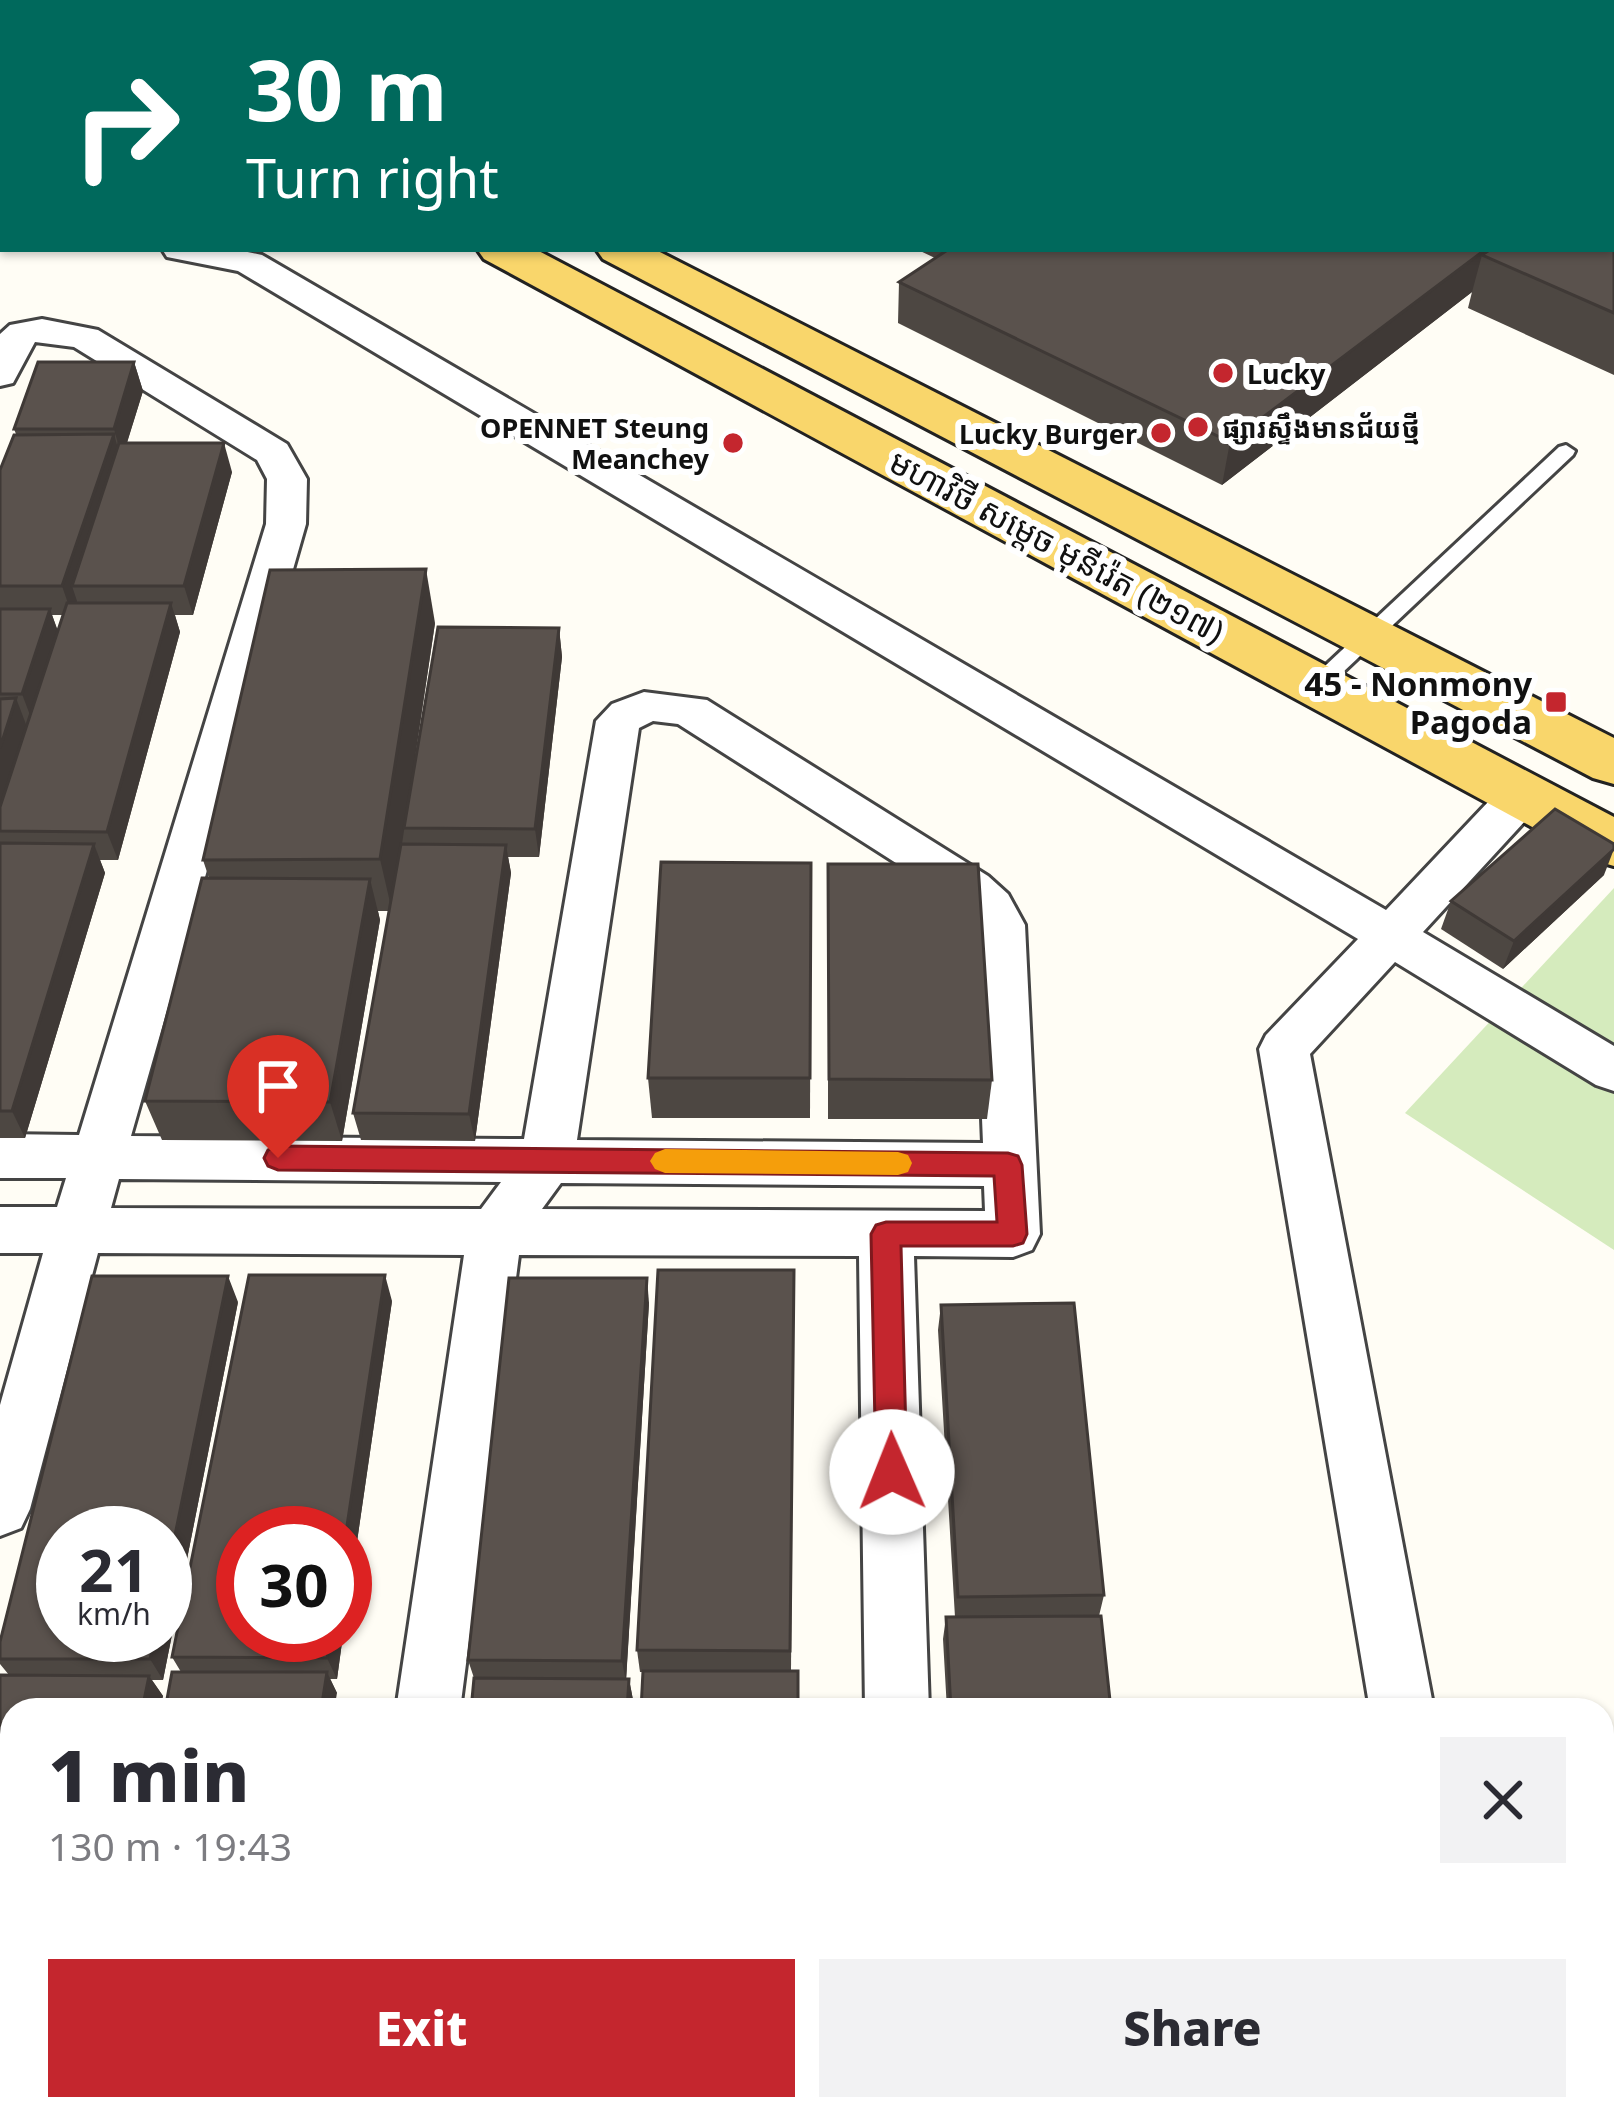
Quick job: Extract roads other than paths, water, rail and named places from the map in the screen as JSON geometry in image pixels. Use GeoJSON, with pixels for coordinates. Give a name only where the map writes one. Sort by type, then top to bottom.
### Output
{"type":"FeatureCollection","features":[{"type":"Feature","properties":{"kind":"main road","name":"មហាវិថី សម្តេច មុនីរ៉េត (២១៧)"},"geometry":{"type":"LineString","coordinates":[[506,252],[1614,844]]}},
{"type":"Feature","properties":{"kind":"main road","name":"មហាវិថី សម្តេច មុនីរ៉េត (២១៧)"},"geometry":{"type":"LineString","coordinates":[[625,252],[1614,764]]}},
{"type":"Feature","properties":{"kind":"street"},"geometry":{"type":"LineString","coordinates":[[213,252],[258,256],[1614,1072]]}},
{"type":"Feature","properties":{"kind":"street"},"geometry":{"type":"LineString","coordinates":[[0,376],[14,341],[23,333],[42,330],[85,338],[273,453],[287,479],[286,524],[98,1156],[0,1509]]}},
{"type":"Feature","properties":{"kind":"street"},"geometry":{"type":"LineString","coordinates":[[0,1230],[77,1230],[495,1232],[886,1234],[1013,1234],[1001,925],[991,907],[971,888],[691,712],[653,703],[635,707],[619,722],[547,1160],[495,1232],[430,1698]]}},
{"type":"Feature","properties":{"kind":"street"},"geometry":{"type":"LineString","coordinates":[[1400,1698],[1285,1049],[1522,795]]}},
{"type":"Feature","properties":{"kind":"street"},"geometry":{"type":"LineString","coordinates":[[0,1156],[1008,1165]]}},
{"type":"Feature","properties":{"kind":"street"},"geometry":{"type":"LineString","coordinates":[[886,1234],[898,1698]]}},
{"type":"Feature","properties":{"kind":"lane"},"geometry":{"type":"LineString","coordinates":[[1318,685],[1566,451]]}},
{"type":"Feature","properties":{"kind":"place","name":"Lucky"},"geometry":{"type":"Point","coordinates":[1223,373]}},
{"type":"Feature","properties":{"kind":"place","name":"ផ្សារស្ទឹងមានជ័យថ្មី"},"geometry":{"type":"Point","coordinates":[1198,427]}},
{"type":"Feature","properties":{"kind":"place","name":"Lucky Burger"},"geometry":{"type":"Point","coordinates":[1161,433]}},
{"type":"Feature","properties":{"kind":"place","name":"OPENNET Steung Meanchey"},"geometry":{"type":"Point","coordinates":[733,443]}},
{"type":"Feature","properties":{"kind":"place","name":"45 - Nonmony Pagoda"},"geometry":{"type":"Point","coordinates":[1556,702]}}]}
